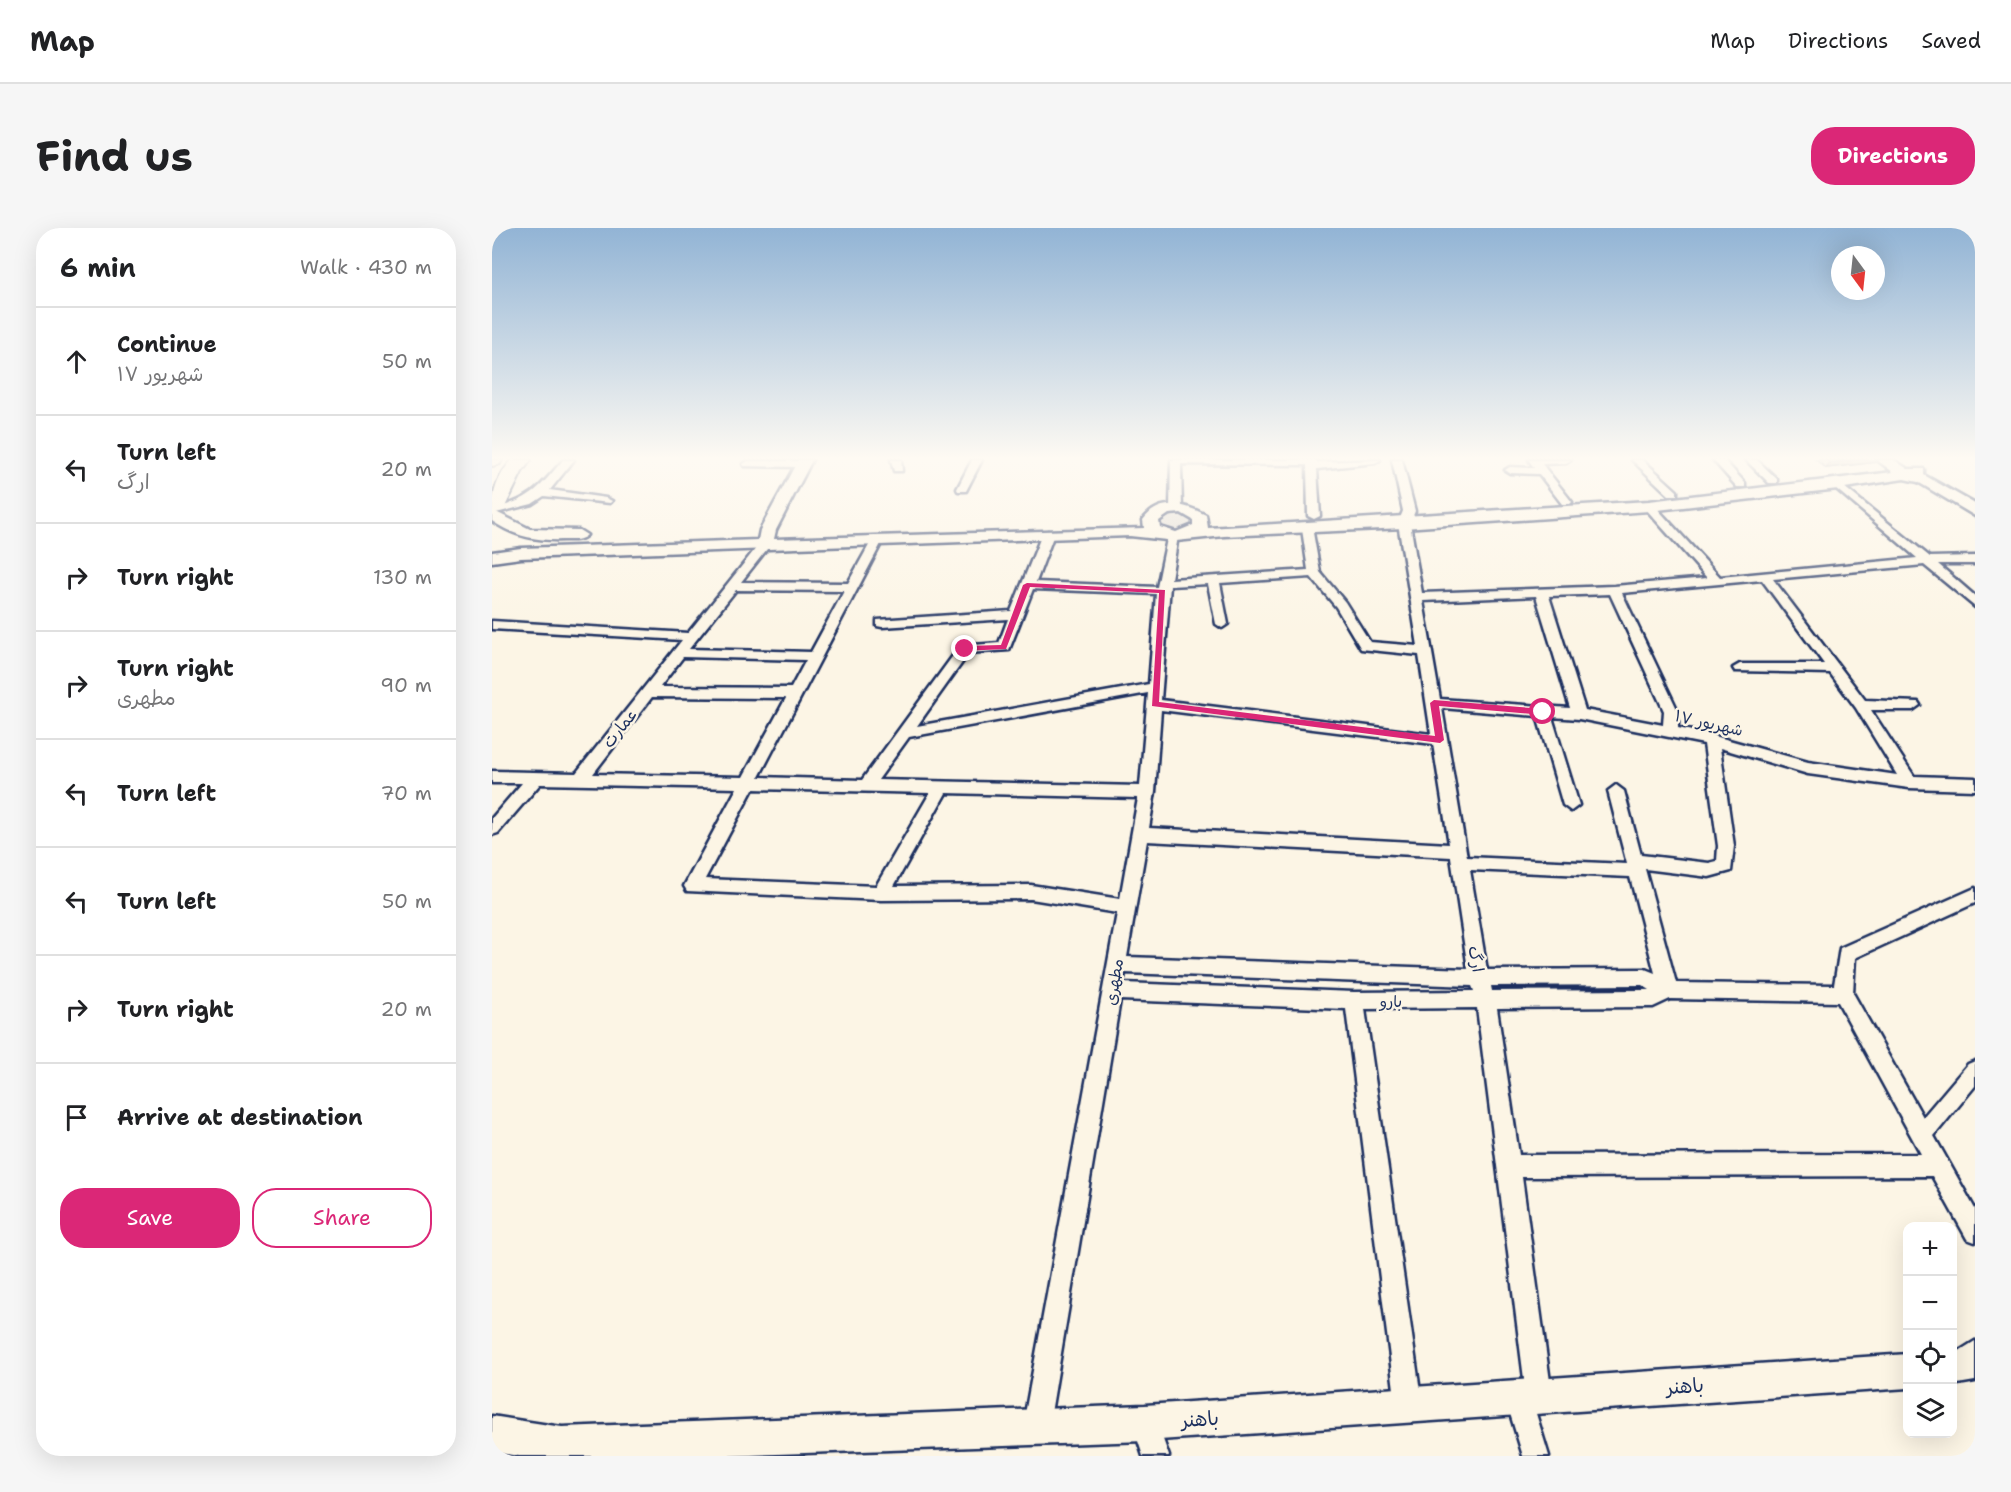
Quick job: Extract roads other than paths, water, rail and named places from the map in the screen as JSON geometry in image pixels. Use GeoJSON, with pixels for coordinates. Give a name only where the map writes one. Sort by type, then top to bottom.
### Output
{"type":"FeatureCollection","features":[{"type":"Feature","properties":{"kind":"street"},"geometry":{"type":"LineString","coordinates":[[499,517],[516,531],[539,537],[766,537],[877,540],[1130,531],[1173,536],[1311,522],[1401,517]]}},
{"type":"Feature","properties":{"kind":"street"},"geometry":{"type":"LineString","coordinates":[[766,537],[776,517]]}},
{"type":"Feature","properties":{"kind":"street"},"geometry":{"type":"LineString","coordinates":[[492,557],[521,553],[766,537],[1151,520],[1154,517]]}},
{"type":"Feature","properties":{"kind":"street"},"geometry":{"type":"LineString","coordinates":[[1311,517],[1314,573],[1341,605],[1366,646],[1425,651]]}},
{"type":"Feature","properties":{"kind":"street","name":"ارگ"},"geometry":{"type":"LineString","coordinates":[[1407,517],[1416,597],[1479,978],[1486,1001],[1510,1166],[1536,1456]]}},
{"type":"Feature","properties":{"kind":"street"},"geometry":{"type":"LineString","coordinates":[[1659,517],[1717,580]]}},
{"type":"Feature","properties":{"kind":"street"},"geometry":{"type":"LineString","coordinates":[[1876,517],[1975,603]]}},
{"type":"Feature","properties":{"kind":"street"},"geometry":{"type":"LineString","coordinates":[[1151,520],[1152,529],[1173,536],[1201,527],[1201,518],[1311,522]]}},
{"type":"Feature","properties":{"kind":"street"},"geometry":{"type":"LineString","coordinates":[[867,783],[965,649],[1004,647],[1048,534]]}},
{"type":"Feature","properties":{"kind":"street","name":"مطهری"},"geometry":{"type":"LineString","coordinates":[[1036,1425],[1147,792],[1163,587],[1173,536]]}},
{"type":"Feature","properties":{"kind":"street","name":"عمارت"},"geometry":{"type":"LineString","coordinates":[[579,780],[732,586],[766,537]]}},
{"type":"Feature","properties":{"kind":"street"},"geometry":{"type":"LineString","coordinates":[[877,540],[693,886],[881,893],[1031,892],[1127,907]]}},
{"type":"Feature","properties":{"kind":"street"},"geometry":{"type":"LineString","coordinates":[[1416,597],[1614,590],[1927,561],[1975,560]]}},
{"type":"Feature","properties":{"kind":"street"},"geometry":{"type":"LineString","coordinates":[[1027,585],[1163,587],[1213,578],[1314,573]]}},
{"type":"Feature","properties":{"kind":"street"},"geometry":{"type":"LineString","coordinates":[[1765,576],[1861,705],[1910,782]]}},
{"type":"Feature","properties":{"kind":"street"},"geometry":{"type":"LineString","coordinates":[[1213,578],[1222,624]]}},
{"type":"Feature","properties":{"kind":"street"},"geometry":{"type":"LineString","coordinates":[[732,586],[852,587]]}},
{"type":"Feature","properties":{"kind":"street"},"geometry":{"type":"LineString","coordinates":[[1614,590],[1671,711],[1670,732]]}},
{"type":"Feature","properties":{"kind":"street"},"geometry":{"type":"LineString","coordinates":[[1542,594],[1579,714]]}},
{"type":"Feature","properties":{"kind":"street"},"geometry":{"type":"LineString","coordinates":[[882,623],[1016,615]]}},
{"type":"Feature","properties":{"kind":"street"},"geometry":{"type":"LineString","coordinates":[[492,625],[692,637]]}},
{"type":"Feature","properties":{"kind":"street"},"geometry":{"type":"LineString","coordinates":[[679,653],[815,656]]}},
{"type":"Feature","properties":{"kind":"street"},"geometry":{"type":"LineString","coordinates":[[1740,668],[1834,669]]}},
{"type":"Feature","properties":{"kind":"street"},"geometry":{"type":"LineString","coordinates":[[649,692],[795,693]]}},
{"type":"Feature","properties":{"kind":"street"},"geometry":{"type":"LineString","coordinates":[[905,733],[1155,695],[1440,740]]}},
{"type":"Feature","properties":{"kind":"street","name":"۱۷ شهریور"},"geometry":{"type":"LineString","coordinates":[[1434,703],[1579,714],[1711,740],[1808,768],[1910,782],[1975,784]]}},
{"type":"Feature","properties":{"kind":"street"},"geometry":{"type":"LineString","coordinates":[[1861,705],[1913,705]]}},
{"type":"Feature","properties":{"kind":"street"},"geometry":{"type":"LineString","coordinates":[[1543,712],[1571,805]]}},
{"type":"Feature","properties":{"kind":"street"},"geometry":{"type":"LineString","coordinates":[[1140,834],[1460,857],[1708,870],[1725,866],[1726,846],[1711,740]]}},
{"type":"Feature","properties":{"kind":"street"},"geometry":{"type":"LineString","coordinates":[[492,777],[748,783],[867,783],[1147,792]]}},
{"type":"Feature","properties":{"kind":"street"},"geometry":{"type":"LineString","coordinates":[[492,830],[536,779]]}},
{"type":"Feature","properties":{"kind":"street"},"geometry":{"type":"LineString","coordinates":[[881,893],[942,786]]}},
{"type":"Feature","properties":{"kind":"street"},"geometry":{"type":"LineString","coordinates":[[1616,791],[1669,991]]}},
{"type":"Feature","properties":{"kind":"street"},"geometry":{"type":"LineString","coordinates":[[1975,895],[1846,954],[1843,994],[1920,1136],[1975,1231]]}},
{"type":"Feature","properties":{"kind":"street","name":"بارو"},"geometry":{"type":"LineString","coordinates":[[1116,965],[1479,978],[1645,977],[1669,991]]}},
{"type":"Feature","properties":{"kind":"street","name":"بارو"},"geometry":{"type":"LineString","coordinates":[[1113,991],[1354,1001],[1653,998],[1669,991],[1843,994]]}},
{"type":"Feature","properties":{"kind":"street"},"geometry":{"type":"LineString","coordinates":[[1354,1001],[1409,1405]]}},
{"type":"Feature","properties":{"kind":"street"},"geometry":{"type":"LineString","coordinates":[[1920,1136],[1975,1071]]}},
{"type":"Feature","properties":{"kind":"street"},"geometry":{"type":"LineString","coordinates":[[1510,1166],[1937,1165]]}},
{"type":"Feature","properties":{"kind":"street","name":"باهنر"},"geometry":{"type":"LineString","coordinates":[[492,1434],[562,1445],[1036,1425],[1145,1423],[1903,1371]]}},
{"type":"Feature","properties":{"kind":"street"},"geometry":{"type":"LineString","coordinates":[[1145,1423],[1156,1456]]}}]}
